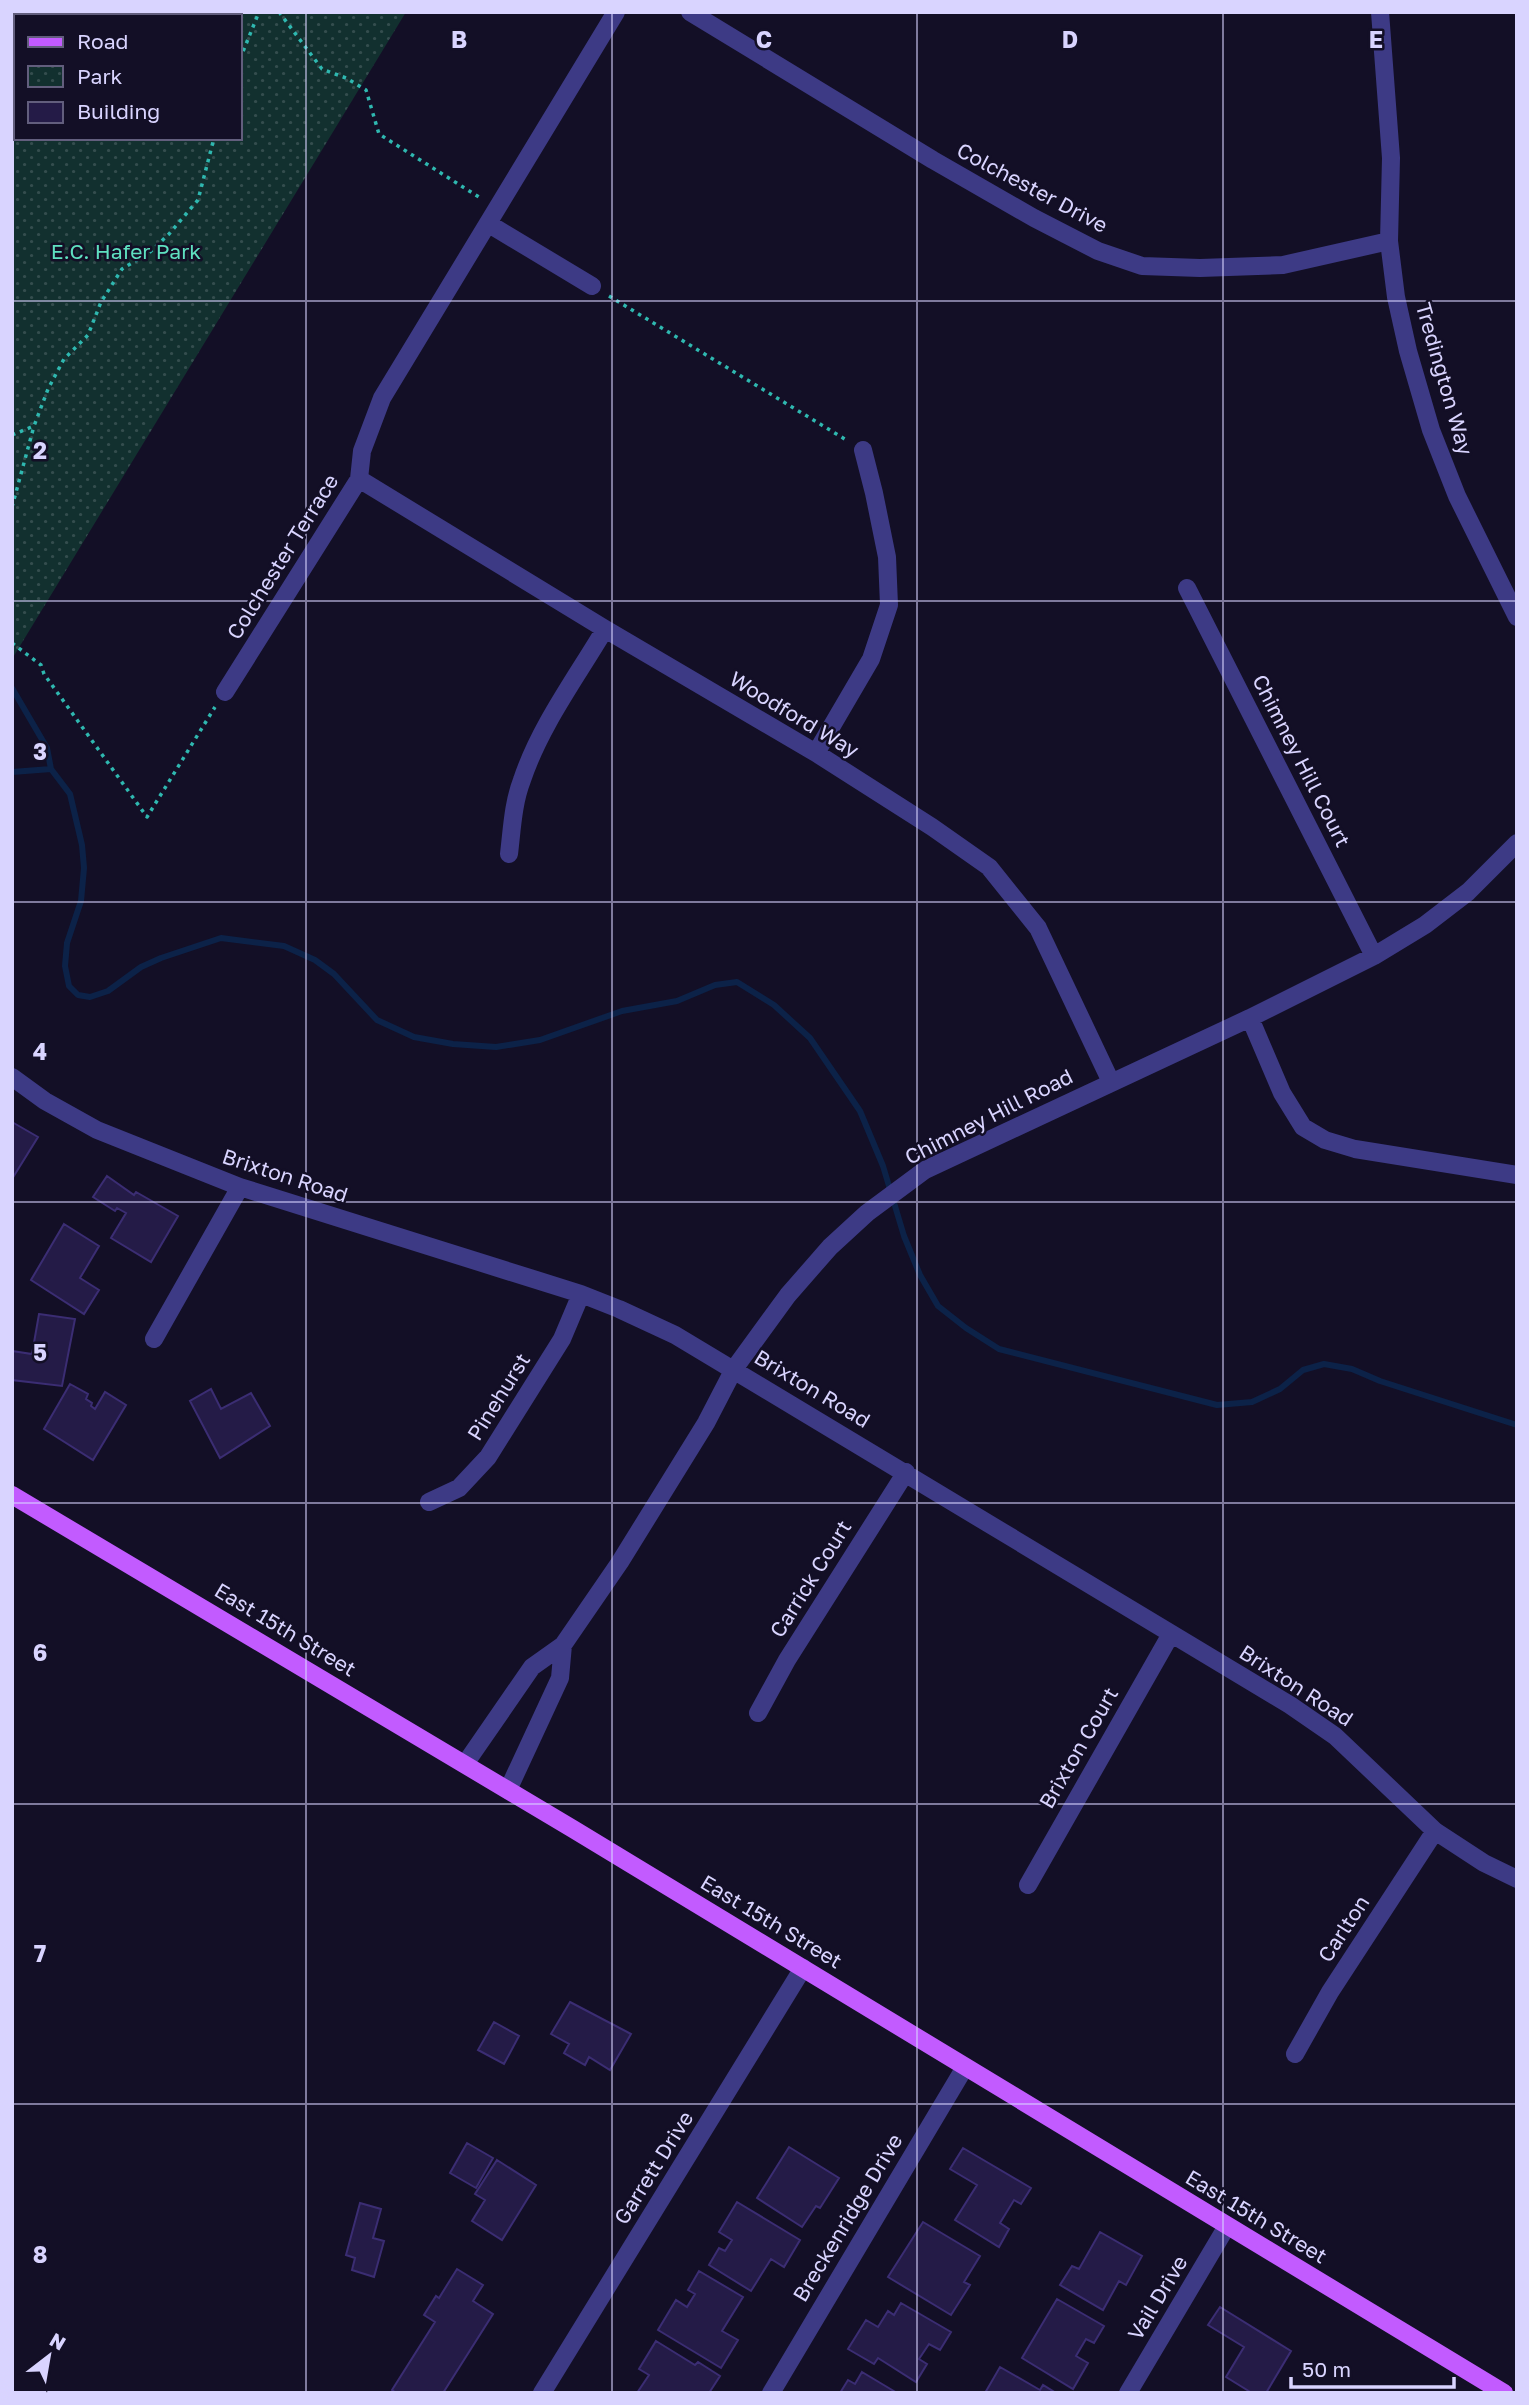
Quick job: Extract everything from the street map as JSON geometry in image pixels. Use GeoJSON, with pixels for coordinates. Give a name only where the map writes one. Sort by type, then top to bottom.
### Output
{"type":"FeatureCollection","features":[{"type":"Feature","properties":{"kind":"main road","name":"East 15th Street"},"geometry":{"type":"LineString","coordinates":[[12,1495],[465,1764],[1504,2393]]}},
{"type":"Feature","properties":{"kind":"street","name":"Colchester Terrace"},"geometry":{"type":"LineString","coordinates":[[225,692],[359,479],[362,451],[382,398],[616,12]]}},
{"type":"Feature","properties":{"kind":"street","name":"Colchester Drive"},"geometry":{"type":"LineString","coordinates":[[690,12],[933,160],[1098,251],[1142,265],[1200,268],[1283,265],[1389,241]]}},
{"type":"Feature","properties":{"kind":"street","name":"Tredington Way"},"geometry":{"type":"LineString","coordinates":[[1380,12],[1391,158],[1389,241],[1396,297],[1408,351],[1432,430],[1457,496],[1517,617]]}},
{"type":"Feature","properties":{"kind":"street"},"geometry":{"type":"LineString","coordinates":[[494,217],[592,286]]}},
{"type":"Feature","properties":{"kind":"street"},"geometry":{"type":"LineString","coordinates":[[816,753],[871,659],[888,605],[887,556],[863,450]]}},
{"type":"Feature","properties":{"kind":"street","name":"Woodford Way"},"geometry":{"type":"LineString","coordinates":[[359,479],[605,629],[816,753],[989,867],[1038,928],[1111,1082]]}},
{"type":"Feature","properties":{"kind":"street","name":"Chimney Hill Court"},"geometry":{"type":"LineString","coordinates":[[1187,587],[1374,956]]}},
{"type":"Feature","properties":{"kind":"street"},"geometry":{"type":"LineString","coordinates":[[509,854],[521,780],[545,729],[605,629]]}},
{"type":"Feature","properties":{"kind":"street","name":"Chimney Hill Road"},"geometry":{"type":"LineString","coordinates":[[563,1645],[620,1562],[706,1423],[734,1369],[788,1295],[830,1247],[867,1213],[925,1170],[1250,1018],[1374,956],[1425,925],[1468,892],[1517,843]]}},
{"type":"Feature","properties":{"kind":"street"},"geometry":{"type":"LineString","coordinates":[[1250,1018],[1282,1093],[1303,1127],[1325,1140],[1355,1149],[1517,1175]]}},
{"type":"Feature","properties":{"kind":"street","name":"Brixton Road"},"geometry":{"type":"LineString","coordinates":[[12,1077],[45,1101],[97,1130],[240,1187],[581,1294],[675,1335],[1290,1705],[1335,1736],[1435,1831],[1483,1863],[1517,1879]]}},
{"type":"Feature","properties":{"kind":"street"},"geometry":{"type":"LineString","coordinates":[[154,1339],[240,1187]]}},
{"type":"Feature","properties":{"kind":"street","name":"Pinehurst"},"geometry":{"type":"LineString","coordinates":[[429,1502],[458,1488],[488,1457],[562,1339],[581,1294]]}},
{"type":"Feature","properties":{"kind":"street","name":"Carrick Court"},"geometry":{"type":"LineString","coordinates":[[758,1713],[787,1660],[906,1472]]}},
{"type":"Feature","properties":{"kind":"street","name":"Brixton Court"},"geometry":{"type":"LineString","coordinates":[[1028,1885],[1171,1634]]}},
{"type":"Feature","properties":{"kind":"street"},"geometry":{"type":"LineString","coordinates":[[465,1764],[532,1667],[563,1645]]}},
{"type":"Feature","properties":{"kind":"street"},"geometry":{"type":"LineString","coordinates":[[508,1790],[560,1678],[563,1645]]}},
{"type":"Feature","properties":{"kind":"street","name":"Carlton"},"geometry":{"type":"LineString","coordinates":[[1295,2054],[1330,1992],[1435,1831]]}},
{"type":"Feature","properties":{"kind":"street","name":"Garrett Drive"},"geometry":{"type":"LineString","coordinates":[[542,2393],[803,1968]]}},
{"type":"Feature","properties":{"kind":"street","name":"Breckenridge Drive"},"geometry":{"type":"LineString","coordinates":[[771,2393],[965,2067]]}},
{"type":"Feature","properties":{"kind":"street","name":"Vail Drive"},"geometry":{"type":"LineString","coordinates":[[1128,2393],[1227,2227]]}},
{"type":"Feature","properties":{"kind":"path"},"geometry":{"type":"LineString","coordinates":[[242,54],[259,12]]}},
{"type":"Feature","properties":{"kind":"path"},"geometry":{"type":"LineString","coordinates":[[279,12],[322,69],[346,78],[366,90],[379,134],[494,217]]}},
{"type":"Feature","properties":{"kind":"path"},"geometry":{"type":"LineString","coordinates":[[12,507],[34,426],[48,389],[64,359],[88,335],[101,302],[122,269],[149,252],[169,234],[198,200],[213,140]]}},
{"type":"Feature","properties":{"kind":"path"},"geometry":{"type":"LineString","coordinates":[[592,286],[863,450]]}},
{"type":"Feature","properties":{"kind":"path"},"geometry":{"type":"LineString","coordinates":[[12,435],[34,426]]}},
{"type":"Feature","properties":{"kind":"path"},"geometry":{"type":"LineString","coordinates":[[12,643],[41,665],[44,674],[147,817],[225,692]]}},
{"type":"Feature","properties":{"kind":"green space","name":"E.C. Hafer Park"},"geometry":{"type":"Polygon","coordinates":[[[12,12],[406,12],[12,659],[12,12]]]}},
{"type":"Feature","properties":{"kind":"building"},"geometry":{"type":"Polygon","coordinates":[[[12,1122],[38,1137],[12,1179],[12,1122]]]}},
{"type":"Feature","properties":{"kind":"building"},"geometry":{"type":"Polygon","coordinates":[[[107,1176],[134,1195],[136,1192],[178,1216],[151,1262],[111,1238],[126,1213],[117,1208],[115,1211],[93,1197],[107,1176]]]}},
{"type":"Feature","properties":{"kind":"building"},"geometry":{"type":"Polygon","coordinates":[[[64,1224],[99,1246],[80,1278],[99,1290],[84,1314],[31,1280],[64,1224]]]}},
{"type":"Feature","properties":{"kind":"building"},"geometry":{"type":"Polygon","coordinates":[[[39,1314],[75,1319],[62,1386],[12,1380],[12,1351],[32,1354],[39,1314]]]}},
{"type":"Feature","properties":{"kind":"building"},"geometry":{"type":"Polygon","coordinates":[[[70,1384],[88,1394],[86,1399],[95,1409],[105,1392],[126,1405],[93,1460],[44,1429],[70,1384]]]}},
{"type":"Feature","properties":{"kind":"building"},"geometry":{"type":"Polygon","coordinates":[[[211,1389],[221,1409],[251,1393],[270,1426],[220,1458],[190,1401],[211,1389]]]}},
{"type":"Feature","properties":{"kind":"building"},"geometry":{"type":"Polygon","coordinates":[[[570,2002],[631,2034],[610,2070],[589,2057],[585,2065],[564,2053],[569,2044],[551,2034],[570,2002]]]}},
{"type":"Feature","properties":{"kind":"building"},"geometry":{"type":"Polygon","coordinates":[[[494,2022],[519,2036],[504,2064],[478,2050],[494,2022]]]}},
{"type":"Feature","properties":{"kind":"building"},"geometry":{"type":"Polygon","coordinates":[[[467,2143],[493,2158],[476,2188],[450,2173],[467,2143]]]}},
{"type":"Feature","properties":{"kind":"building"},"geometry":{"type":"Polygon","coordinates":[[[789,2147],[839,2178],[820,2208],[816,2206],[802,2227],[757,2198],[789,2147]]]}},
{"type":"Feature","properties":{"kind":"building"},"geometry":{"type":"Polygon","coordinates":[[[963,2148],[1031,2188],[1021,2204],[1014,2200],[1000,2223],[1009,2229],[999,2247],[955,2220],[977,2185],[950,2169],[963,2148]]]}},
{"type":"Feature","properties":{"kind":"building"},"geometry":{"type":"Polygon","coordinates":[[[497,2160],[536,2185],[502,2240],[472,2221],[485,2200],[475,2194],[497,2160]]]}},
{"type":"Feature","properties":{"kind":"building"},"geometry":{"type":"Polygon","coordinates":[[[737,2202],[800,2240],[784,2267],[771,2259],[751,2291],[709,2265],[719,2248],[725,2251],[732,2240],[719,2232],[737,2202]]]}},
{"type":"Feature","properties":{"kind":"building"},"geometry":{"type":"Polygon","coordinates":[[[360,2203],[381,2209],[373,2238],[384,2241],[374,2277],[352,2270],[355,2258],[346,2255],[360,2203]]]}},
{"type":"Feature","properties":{"kind":"building"},"geometry":{"type":"Polygon","coordinates":[[[923,2222],[980,2256],[964,2282],[970,2285],[951,2315],[888,2277],[923,2222]]]}},
{"type":"Feature","properties":{"kind":"building"},"geometry":{"type":"Polygon","coordinates":[[[1100,2232],[1142,2256],[1126,2285],[1119,2281],[1103,2310],[1060,2285],[1072,2266],[1079,2269],[1100,2232]]]}},
{"type":"Feature","properties":{"kind":"building"},"geometry":{"type":"Polygon","coordinates":[[[457,2269],[483,2285],[473,2301],[493,2314],[443,2393],[396,2393],[392,2390],[435,2322],[424,2315],[436,2296],[439,2298],[457,2269]]]}},
{"type":"Feature","properties":{"kind":"building"},"geometry":{"type":"Polygon","coordinates":[[[699,2271],[743,2297],[722,2331],[738,2340],[721,2368],[658,2330],[676,2300],[687,2307],[695,2294],[688,2290],[699,2271]]]}},
{"type":"Feature","properties":{"kind":"building"},"geometry":{"type":"Polygon","coordinates":[[[1057,2299],[1104,2326],[1094,2343],[1086,2339],[1076,2356],[1088,2363],[1073,2389],[1022,2358],[1057,2299]]]}},
{"type":"Feature","properties":{"kind":"building"},"geometry":{"type":"Polygon","coordinates":[[[901,2303],[951,2332],[940,2350],[929,2344],[919,2359],[927,2364],[916,2382],[878,2358],[874,2364],[848,2349],[866,2320],[878,2327],[888,2311],[894,2315],[901,2303]]]}},
{"type":"Feature","properties":{"kind":"building"},"geometry":{"type":"Polygon","coordinates":[[[1220,2307],[1291,2351],[1266,2393],[1252,2393],[1226,2377],[1244,2347],[1208,2325],[1220,2307]]]}},
{"type":"Feature","properties":{"kind":"building"},"geometry":{"type":"Polygon","coordinates":[[[656,2341],[695,2365],[698,2362],[720,2376],[709,2393],[637,2393],[649,2375],[639,2369],[656,2341]]]}},
{"type":"Feature","properties":{"kind":"building"},"geometry":{"type":"Polygon","coordinates":[[[1000,2367],[1040,2390],[1043,2385],[1056,2393],[985,2393],[1000,2367]]]}},
{"type":"Feature","properties":{"kind":"building"},"geometry":{"type":"Polygon","coordinates":[[[862,2372],[897,2393],[840,2393],[848,2380],[855,2384],[862,2372]]]}},
{"type":"Feature","properties":{"kind":"waterway"},"geometry":{"type":"LineString","coordinates":[[12,688],[47,748],[51,769],[70,794],[82,845],[84,868],[81,901],[67,943],[65,966],[69,986],[78,995],[90,997],[108,991],[141,967],[221,938],[284,946],[315,960],[334,974],[377,1020],[414,1037],[453,1044],[496,1047],[540,1040],[622,1011],[677,1001],[715,985],[737,982],[774,1005],[810,1038],[860,1111],[883,1166],[904,1236],[920,1275],[938,1306],[999,1349],[1217,1405],[1252,1402],[1280,1389],[1303,1370],[1324,1364],[1352,1369],[1380,1381],[1517,1425]]}},
{"type":"Feature","properties":{"kind":"waterway"},"geometry":{"type":"LineString","coordinates":[[12,772],[51,769]]}}]}
